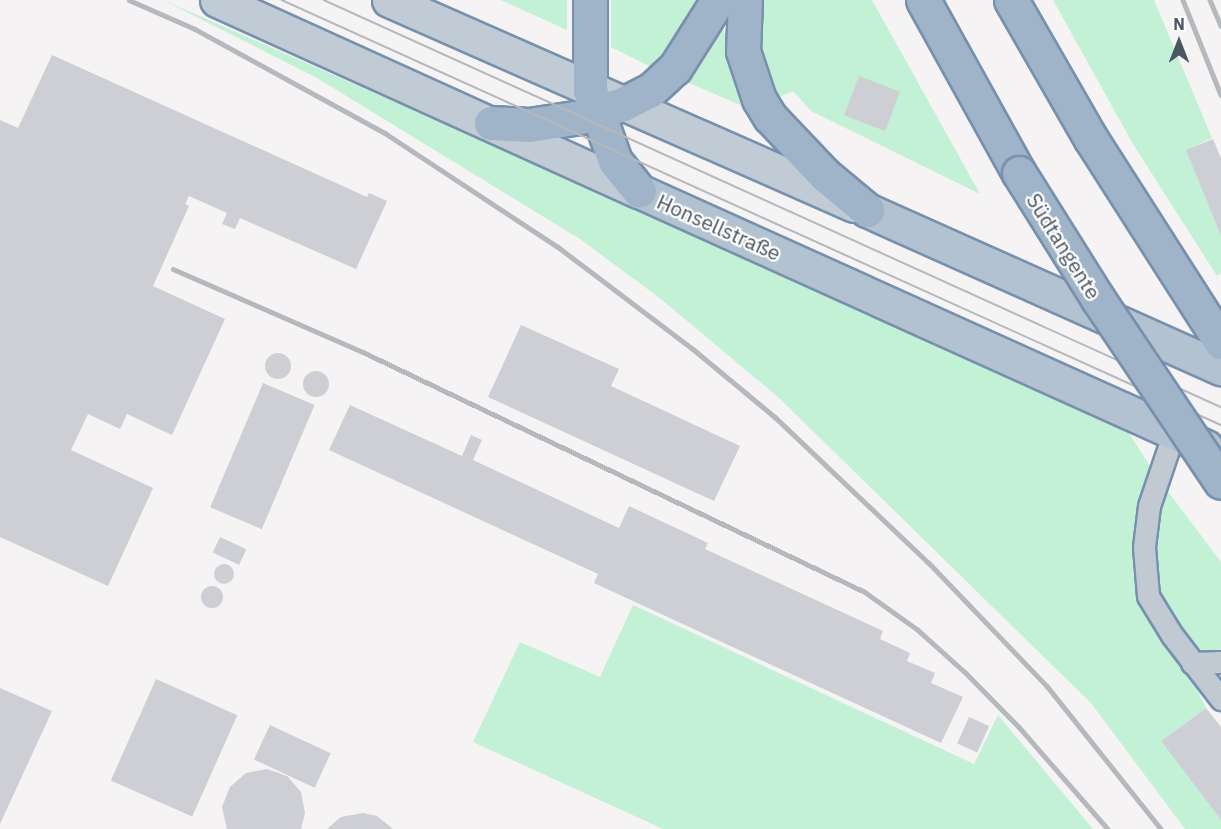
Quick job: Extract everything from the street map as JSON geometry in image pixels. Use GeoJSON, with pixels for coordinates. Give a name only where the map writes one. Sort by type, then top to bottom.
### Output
{"type":"FeatureCollection","features":[{"type":"Feature","properties":{"kind":"highway"},"geometry":{"type":"LineString","coordinates":[[590,0],[603,102],[615,161],[639,191]]}},
{"type":"Feature","properties":{"kind":"highway"},"geometry":{"type":"LineString","coordinates":[[490,123],[551,123],[603,102],[651,90],[675,68],[718,0]]}},
{"type":"Feature","properties":{"kind":"highway"},"geometry":{"type":"LineString","coordinates":[[746,0],[743,51],[759,99],[770,117],[825,175],[867,210]]}},
{"type":"Feature","properties":{"kind":"highway","name":"Südtangente"},"geometry":{"type":"LineString","coordinates":[[923,0],[1025,183],[1098,299],[1221,482]]}},
{"type":"Feature","properties":{"kind":"highway"},"geometry":{"type":"LineString","coordinates":[[1011,0],[1145,227],[1221,342]]}},
{"type":"Feature","properties":{"kind":"main road","name":"Honsellstraße"},"geometry":{"type":"LineString","coordinates":[[217,0],[1221,454]]}},
{"type":"Feature","properties":{"kind":"main road"},"geometry":{"type":"LineString","coordinates":[[389,0],[603,102],[867,210],[1221,368]]}},
{"type":"Feature","properties":{"kind":"lane"},"geometry":{"type":"LineString","coordinates":[[1174,432],[1149,506],[1144,548],[1148,596],[1192,663],[1221,699]]}},
{"type":"Feature","properties":{"kind":"lane"},"geometry":{"type":"LineString","coordinates":[[1192,663],[1221,662]]}},
{"type":"Feature","properties":{"kind":"green space"},"geometry":{"type":"Polygon","coordinates":[[[163,0],[541,166],[1129,433],[1155,474],[1142,494],[1135,525],[1135,590],[1145,616],[1190,675],[1206,708],[1161,741],[1221,820],[1221,829],[1185,829],[1091,703],[777,396],[661,299],[580,239],[317,78],[163,0]]]}},
{"type":"Feature","properties":{"kind":"green space"},"geometry":{"type":"Polygon","coordinates":[[[501,0],[567,0],[567,30],[501,0]]]}},
{"type":"Feature","properties":{"kind":"green space"},"geometry":{"type":"Polygon","coordinates":[[[611,0],[701,0],[680,38],[653,68],[611,47],[611,0]]]}},
{"type":"Feature","properties":{"kind":"green space"},"geometry":{"type":"Polygon","coordinates":[[[757,0],[872,0],[980,194],[811,111],[793,91],[774,99],[760,73],[757,0]]]}},
{"type":"Feature","properties":{"kind":"green space"},"geometry":{"type":"Polygon","coordinates":[[[1053,0],[1154,0],[1212,138],[1187,150],[1221,236],[1221,273],[1217,276],[1133,144],[1053,0]]]}},
{"type":"Feature","properties":{"kind":"green space"},"geometry":{"type":"Polygon","coordinates":[[[720,28],[725,32],[735,84],[747,108],[680,79],[720,28]]]}},
{"type":"Feature","properties":{"kind":"green space"},"geometry":{"type":"Polygon","coordinates":[[[1163,485],[1221,562],[1221,656],[1193,658],[1153,591],[1149,548],[1163,485]]]}},
{"type":"Feature","properties":{"kind":"green space"},"geometry":{"type":"Polygon","coordinates":[[[633,605],[974,764],[998,715],[1093,829],[663,829],[473,742],[520,642],[600,677],[633,605]]]}},
{"type":"Feature","properties":{"kind":"building"},"geometry":{"type":"Polygon","coordinates":[[[52,55],[367,197],[369,193],[387,201],[356,269],[240,218],[235,229],[222,224],[227,213],[189,196],[185,204],[189,206],[153,286],[225,319],[172,435],[127,414],[120,429],[88,414],[71,450],[153,488],[108,586],[0,537],[0,120],[18,128],[52,55]]]}},
{"type":"Feature","properties":{"kind":"building"},"geometry":{"type":"Polygon","coordinates":[[[859,76],[900,92],[885,131],[844,115],[859,76]]]}},
{"type":"Feature","properties":{"kind":"building"},"geometry":{"type":"Polygon","coordinates":[[[1213,139],[1221,158],[1221,236],[1186,150],[1213,139]]]}},
{"type":"Feature","properties":{"kind":"building"},"geometry":{"type":"Polygon","coordinates":[[[521,325],[619,369],[611,386],[740,446],[714,501],[488,397],[521,325]]]}},
{"type":"Feature","properties":{"kind":"building"},"geometry":{"type":"Polygon","coordinates":[[[278,353],[287,357],[291,366],[287,375],[278,379],[269,375],[265,366],[269,357],[278,353]]]}},
{"type":"Feature","properties":{"kind":"building"},"geometry":{"type":"Polygon","coordinates":[[[316,371],[325,375],[329,384],[325,393],[316,397],[307,393],[303,384],[307,375],[316,371]]]}},
{"type":"Feature","properties":{"kind":"building"},"geometry":{"type":"Polygon","coordinates":[[[263,383],[315,405],[262,529],[210,507],[263,383]]]}},
{"type":"Feature","properties":{"kind":"building"},"geometry":{"type":"Polygon","coordinates":[[[350,405],[462,456],[471,435],[482,440],[473,460],[619,528],[629,506],[708,543],[705,549],[883,631],[880,639],[910,653],[907,661],[935,673],[931,683],[963,697],[941,743],[594,583],[598,574],[329,450],[350,405]]]}},
{"type":"Feature","properties":{"kind":"building"},"geometry":{"type":"Polygon","coordinates":[[[220,537],[246,549],[239,565],[213,552],[220,537]]]}},
{"type":"Feature","properties":{"kind":"building"},"geometry":{"type":"Polygon","coordinates":[[[220,564],[228,564],[234,570],[234,578],[228,584],[220,584],[214,578],[214,570],[220,564]]]}},
{"type":"Feature","properties":{"kind":"building"},"geometry":{"type":"Polygon","coordinates":[[[212,586],[222,593],[223,597],[216,607],[212,608],[202,601],[201,597],[208,587],[212,586]]]}},
{"type":"Feature","properties":{"kind":"building"},"geometry":{"type":"Polygon","coordinates":[[[156,679],[237,715],[192,817],[111,780],[156,679]]]}},
{"type":"Feature","properties":{"kind":"building"},"geometry":{"type":"Polygon","coordinates":[[[0,688],[52,711],[0,824],[0,688]]]}},
{"type":"Feature","properties":{"kind":"building"},"geometry":{"type":"Polygon","coordinates":[[[1206,708],[1221,727],[1221,820],[1161,741],[1206,708]]]}},
{"type":"Feature","properties":{"kind":"building"},"geometry":{"type":"Polygon","coordinates":[[[969,717],[989,726],[977,752],[957,743],[969,717]]]}},
{"type":"Feature","properties":{"kind":"building"},"geometry":{"type":"Polygon","coordinates":[[[270,725],[331,753],[315,788],[254,759],[270,725]]]}},
{"type":"Feature","properties":{"kind":"building"},"geometry":{"type":"Polygon","coordinates":[[[267,769],[287,776],[301,792],[305,813],[301,829],[227,829],[222,807],[230,787],[246,773],[267,769]]]}},
{"type":"Feature","properties":{"kind":"building"},"geometry":{"type":"Polygon","coordinates":[[[363,813],[377,816],[393,829],[327,829],[341,817],[363,813]]]}},
{"type":"Feature","properties":{"kind":"tram line"},"geometry":{"type":"LineString","coordinates":[[282,0],[1221,425]]}},
{"type":"Feature","properties":{"kind":"tram line"},"geometry":{"type":"LineString","coordinates":[[324,0],[1221,407]]}},
{"type":"Feature","properties":{"kind":"railway"},"geometry":{"type":"LineString","coordinates":[[129,0],[195,29],[385,133],[558,247],[693,349],[775,417],[929,563],[1047,686],[1161,829]]}},
{"type":"Feature","properties":{"kind":"railway"},"geometry":{"type":"LineString","coordinates":[[1183,0],[1221,95]]}},
{"type":"Feature","properties":{"kind":"railway"},"geometry":{"type":"LineString","coordinates":[[1210,0],[1221,26]]}},
{"type":"Feature","properties":{"kind":"railway"},"geometry":{"type":"LineString","coordinates":[[173,269],[363,352],[865,592],[918,630],[966,673],[1019,727],[1108,829]]}}]}
